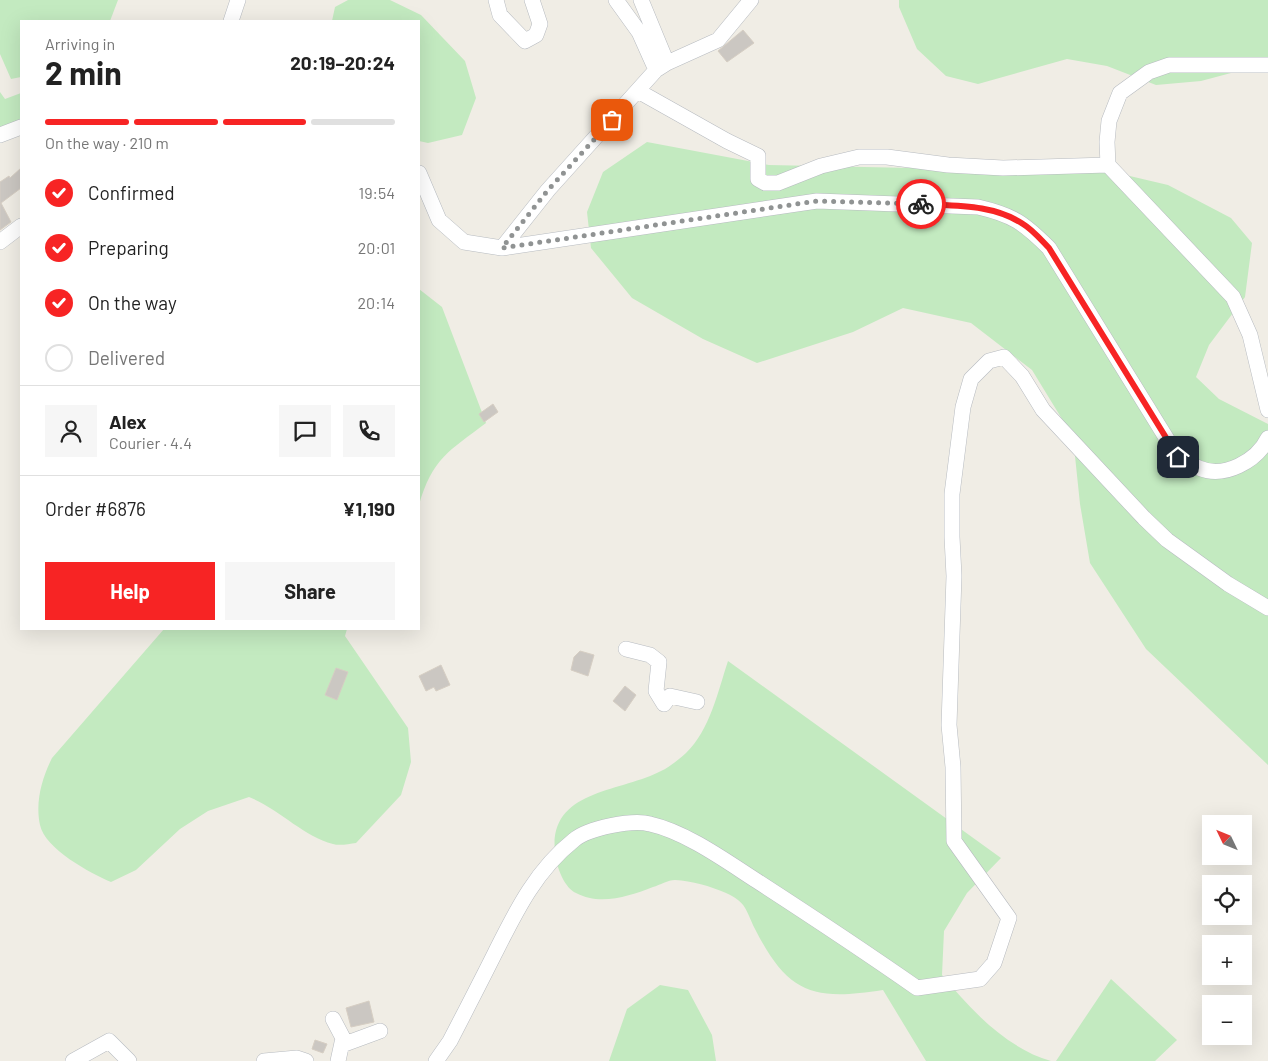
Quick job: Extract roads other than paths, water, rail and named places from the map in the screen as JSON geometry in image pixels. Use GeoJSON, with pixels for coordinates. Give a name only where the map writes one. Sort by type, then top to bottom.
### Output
{"type":"FeatureCollection","features":[{"type":"Feature","properties":{"kind":"street"},"geometry":{"type":"LineString","coordinates":[[231,20],[238,0]]}},
{"type":"Feature","properties":{"kind":"street"},"geometry":{"type":"LineString","coordinates":[[496,0],[500,15],[525,41],[536,35],[540,24],[532,0]]}},
{"type":"Feature","properties":{"kind":"street"},"geometry":{"type":"LineString","coordinates":[[616,0],[662,66]]}},
{"type":"Feature","properties":{"kind":"street"},"geometry":{"type":"LineString","coordinates":[[641,0],[662,66]]}},
{"type":"Feature","properties":{"kind":"street"},"geometry":{"type":"LineString","coordinates":[[502,248],[548,190],[662,66],[718,40],[751,0]]}},
{"type":"Feature","properties":{"kind":"street"},"geometry":{"type":"LineString","coordinates":[[1268,65],[1169,65],[1149,72],[1120,93],[1109,121],[1106,142],[1108,165],[1233,297],[1250,335],[1268,410]]}},
{"type":"Feature","properties":{"kind":"street"},"geometry":{"type":"LineString","coordinates":[[638,91],[727,142],[758,156],[758,179],[765,183],[778,183],[821,166],[859,157],[887,157],[939,164],[1003,168],[1108,165]]}},
{"type":"Feature","properties":{"kind":"street"},"geometry":{"type":"LineString","coordinates":[[0,135],[20,127]]}},
{"type":"Feature","properties":{"kind":"street"},"geometry":{"type":"LineString","coordinates":[[420,175],[439,220],[464,242],[502,248],[817,201],[978,207],[1002,213],[1024,224],[1049,248],[1178,457],[1200,469],[1230,469],[1248,461],[1264,446],[1268,438]]}},
{"type":"Feature","properties":{"kind":"street"},"geometry":{"type":"LineString","coordinates":[[0,242],[20,227]]}},
{"type":"Feature","properties":{"kind":"street"},"geometry":{"type":"LineString","coordinates":[[436,1061],[450,1041],[522,901],[541,872],[574,840],[588,830],[649,823],[672,831],[724,860],[841,935],[917,988],[980,979],[994,963],[1009,918],[954,841],[953,767],[949,725],[954,576],[952,494],[963,407],[971,379],[989,361],[1004,356],[1022,376],[1043,410],[1167,540],[1228,584],[1268,608]]}},
{"type":"Feature","properties":{"kind":"street"},"geometry":{"type":"LineString","coordinates":[[626,649],[650,656],[659,662],[656,691],[664,704],[670,696],[696,702]]}},
{"type":"Feature","properties":{"kind":"street"},"geometry":{"type":"LineString","coordinates":[[333,1019],[343,1038],[338,1061]]}},
{"type":"Feature","properties":{"kind":"street"},"geometry":{"type":"LineString","coordinates":[[342,1045],[380,1031]]}},
{"type":"Feature","properties":{"kind":"street"},"geometry":{"type":"LineString","coordinates":[[73,1061],[109,1041],[130,1061]]}},
{"type":"Feature","properties":{"kind":"street"},"geometry":{"type":"LineString","coordinates":[[264,1061],[278,1058],[297,1058],[306,1061]]}}]}
